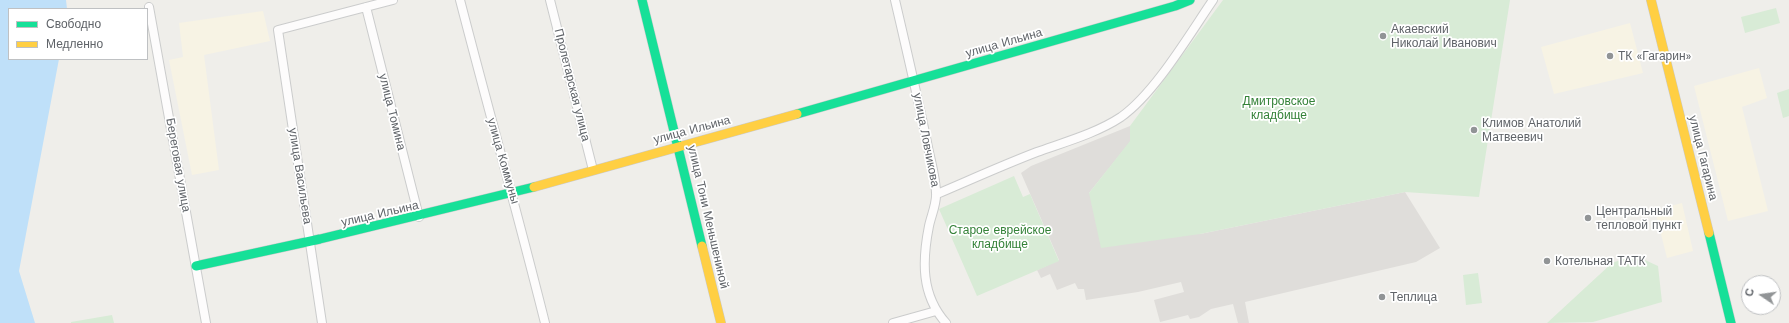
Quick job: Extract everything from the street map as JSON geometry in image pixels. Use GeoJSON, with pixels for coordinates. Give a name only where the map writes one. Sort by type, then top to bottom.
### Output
{"type":"FeatureCollection","features":[{"type":"Feature","properties":{"kind":"street"},"geometry":{"type":"LineString","coordinates":[[366,7],[393,0]]}},
{"type":"Feature","properties":{"kind":"street","name":"улица Коммуны"},"geometry":{"type":"LineString","coordinates":[[460,0],[511,193],[526,243],[545,323]]}},
{"type":"Feature","properties":{"kind":"street","name":"Пролетарская улица"},"geometry":{"type":"LineString","coordinates":[[550,0],[593,170]]}},
{"type":"Feature","properties":{"kind":"street","name":"улица Тони Меньшениной"},"geometry":{"type":"LineString","coordinates":[[642,0],[721,323]]}},
{"type":"Feature","properties":{"kind":"street","name":"улица Ловчикова"},"geometry":{"type":"LineString","coordinates":[[895,0],[915,81],[936,194],[927,235],[925,261],[929,298],[936,311],[946,323]]}},
{"type":"Feature","properties":{"kind":"street","name":"улица Ильина"},"geometry":{"type":"LineString","coordinates":[[196,266],[310,243],[511,193],[915,81],[1175,6],[1190,0]]}},
{"type":"Feature","properties":{"kind":"street"},"geometry":{"type":"LineString","coordinates":[[936,194],[1021,158],[1090,132],[1121,116],[1145,94],[1168,66],[1213,0]]}},
{"type":"Feature","properties":{"kind":"street","name":"улица Гагарина"},"geometry":{"type":"LineString","coordinates":[[1651,0],[1731,323]]}},
{"type":"Feature","properties":{"kind":"street","name":"улица Васильева"},"geometry":{"type":"LineString","coordinates":[[322,323],[278,30],[366,7]]}},
{"type":"Feature","properties":{"kind":"street","name":"улица Томина"},"geometry":{"type":"LineString","coordinates":[[366,7],[418,217]]}},
{"type":"Feature","properties":{"kind":"street","name":"Береговая улица"},"geometry":{"type":"LineString","coordinates":[[149,8],[206,323]]}},
{"type":"Feature","properties":{"kind":"street"},"geometry":{"type":"LineString","coordinates":[[893,323],[936,311]]}},
{"type":"Feature","properties":{"kind":"shaded area"},"geometry":{"type":"Polygon","coordinates":[[[263,11],[270,41],[204,55],[219,170],[192,175],[169,60],[183,57],[179,23],[263,11]]]}},
{"type":"Feature","properties":{"kind":"shaded area"},"geometry":{"type":"Polygon","coordinates":[[[1630,23],[1643,73],[1554,94],[1541,47],[1630,23]]]}},
{"type":"Feature","properties":{"kind":"shaded area"},"geometry":{"type":"Polygon","coordinates":[[[1759,68],[1767,98],[1742,107],[1768,211],[1728,221],[1694,86],[1759,68]]]}},
{"type":"Feature","properties":{"kind":"shaded area"},"geometry":{"type":"Polygon","coordinates":[[[1130,126],[1131,141],[1089,193],[1200,234],[1405,192],[1440,248],[1416,262],[1245,302],[1249,323],[1238,323],[1233,304],[1211,309],[1199,317],[1190,319],[1188,315],[1160,322],[1154,300],[1184,292],[1181,282],[1138,292],[1086,300],[1084,289],[1078,289],[1075,283],[1057,290],[1050,274],[1041,278],[1037,270],[1059,260],[1021,173],[1031,166],[1130,126]]]}},
{"type":"Feature","properties":{"kind":"shaded area"},"geometry":{"type":"Polygon","coordinates":[[[1682,203],[1693,251],[1667,258],[1655,210],[1682,203]]]}},
{"type":"Feature","properties":{"kind":"green space","name":"Дмитровское кладбище"},"geometry":{"type":"Polygon","coordinates":[[[1223,0],[1510,0],[1479,197],[1405,192],[1200,234],[1101,248],[1089,193],[1130,141],[1130,126],[1223,0]]]}},
{"type":"Feature","properties":{"kind":"green space"},"geometry":{"type":"Polygon","coordinates":[[[1776,8],[1780,23],[1745,33],[1741,17],[1776,8]]]}},
{"type":"Feature","properties":{"kind":"green space"},"geometry":{"type":"Polygon","coordinates":[[[1789,89],[1789,116],[1783,118],[1777,93],[1789,89]]]}},
{"type":"Feature","properties":{"kind":"green space","name":"Старое еврейское кладбище"},"geometry":{"type":"Polygon","coordinates":[[[1014,176],[1023,197],[1030,194],[1059,261],[977,296],[939,209],[1014,176]]]}},
{"type":"Feature","properties":{"kind":"green space"},"geometry":{"type":"Polygon","coordinates":[[[1634,255],[1658,266],[1662,302],[1593,322],[1547,323],[1612,263],[1634,255]]]}},
{"type":"Feature","properties":{"kind":"green space"},"geometry":{"type":"Polygon","coordinates":[[[1478,273],[1482,303],[1466,305],[1463,275],[1478,273]]]}},
{"type":"Feature","properties":{"kind":"green space"},"geometry":{"type":"Polygon","coordinates":[[[112,315],[114,323],[71,323],[71,322],[112,315]]]}},
{"type":"Feature","properties":{"kind":"water"},"geometry":{"type":"Polygon","coordinates":[[[0,0],[66,0],[67,8],[8,8],[8,60],[59,60],[19,271],[35,323],[0,323],[0,0]]]}},
{"type":"Feature","properties":{"kind":"traffic: fast"},"geometry":{"type":"LineString","coordinates":[[642,0],[702,246]]}},
{"type":"Feature","properties":{"kind":"traffic: fast"},"geometry":{"type":"LineString","coordinates":[[797,114],[1175,6],[1190,0]]}},
{"type":"Feature","properties":{"kind":"traffic: fast"},"geometry":{"type":"LineString","coordinates":[[196,266],[320,239],[534,187]]}},
{"type":"Feature","properties":{"kind":"traffic: fast"},"geometry":{"type":"LineString","coordinates":[[1709,233],[1731,323]]}},
{"type":"Feature","properties":{"kind":"traffic: slow"},"geometry":{"type":"LineString","coordinates":[[1651,0],[1709,233]]}},
{"type":"Feature","properties":{"kind":"traffic: slow"},"geometry":{"type":"LineString","coordinates":[[534,187],[797,114]]}},
{"type":"Feature","properties":{"kind":"traffic: slow"},"geometry":{"type":"LineString","coordinates":[[702,246],[721,323]]}},
{"type":"Feature","properties":{"kind":"place","name":"Акаевский Николай Иванович"},"geometry":{"type":"Point","coordinates":[1383,36]}},
{"type":"Feature","properties":{"kind":"place","name":"ТК «Гагарин»"},"geometry":{"type":"Point","coordinates":[1610,56]}},
{"type":"Feature","properties":{"kind":"place","name":"Климов Анатолий Матвеевич"},"geometry":{"type":"Point","coordinates":[1474,130]}},
{"type":"Feature","properties":{"kind":"place","name":"Центральный тепловой пункт"},"geometry":{"type":"Point","coordinates":[1588,218]}},
{"type":"Feature","properties":{"kind":"place","name":"Котельная ТАТК"},"geometry":{"type":"Point","coordinates":[1547,261]}},
{"type":"Feature","properties":{"kind":"place","name":"Теплица"},"geometry":{"type":"Point","coordinates":[1382,297]}}]}
